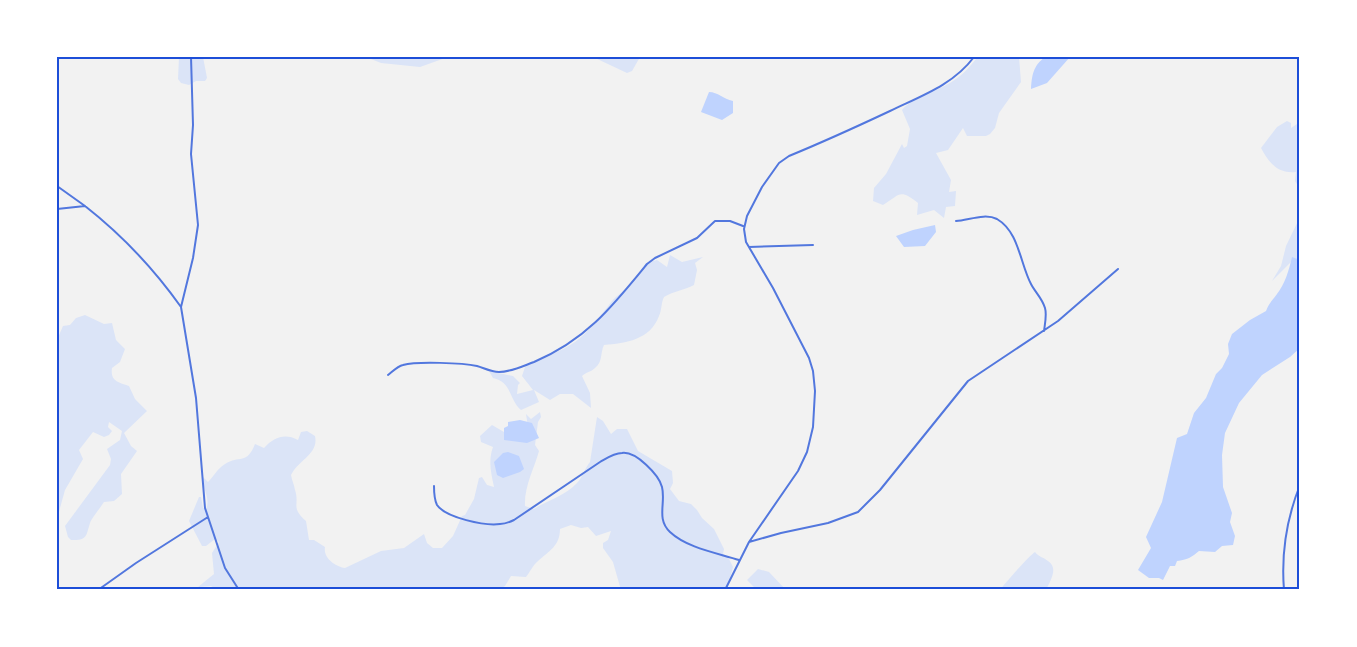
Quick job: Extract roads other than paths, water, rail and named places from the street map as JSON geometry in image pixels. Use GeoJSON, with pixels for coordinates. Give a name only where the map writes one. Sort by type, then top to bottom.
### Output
{"type":"FeatureCollection","features":[{"type":"Feature","properties":{"kind":"street"},"geometry":{"type":"LineString","coordinates":[[191,57],[193,125],[191,154],[198,225],[181,308],[196,398],[205,508],[225,568],[239,590]]}},
{"type":"Feature","properties":{"kind":"street"},"geometry":{"type":"LineString","coordinates":[[725,590],[749,542],[798,471],[807,452],[815,408],[813,371],[808,358],[773,288],[746,242],[744,226],[754,200],[779,163],[789,156],[940,87],[958,76],[974,57]]}},
{"type":"Feature","properties":{"kind":"street"},"geometry":{"type":"LineString","coordinates":[[57,186],[113,228],[162,282],[181,308]]}},
{"type":"Feature","properties":{"kind":"street"},"geometry":{"type":"LineString","coordinates":[[57,208],[85,206]]}},
{"type":"Feature","properties":{"kind":"street"},"geometry":{"type":"LineString","coordinates":[[956,221],[989,216],[1009,230],[1020,251],[1032,285],[1044,304],[1046,315],[1044,331]]}},
{"type":"Feature","properties":{"kind":"street"},"geometry":{"type":"LineString","coordinates":[[388,375],[404,364],[417,363],[476,366],[501,372],[527,365],[572,342],[594,324],[610,309],[647,264],[655,258],[697,238],[716,221],[730,221],[744,226]]}},
{"type":"Feature","properties":{"kind":"street"},"geometry":{"type":"LineString","coordinates":[[749,247],[813,245]]}},
{"type":"Feature","properties":{"kind":"street"},"geometry":{"type":"LineString","coordinates":[[749,542],[828,523],[858,512],[880,490],[968,381],[1044,331],[1118,269]]}},
{"type":"Feature","properties":{"kind":"street"},"geometry":{"type":"LineString","coordinates":[[434,486],[437,505],[442,510],[455,517],[471,521],[502,524],[514,520],[600,462],[623,452],[630,454],[648,467],[659,479],[663,490],[662,518],[669,532],[703,549],[739,560]]}},
{"type":"Feature","properties":{"kind":"street"},"geometry":{"type":"LineString","coordinates":[[1284,590],[1282,557],[1284,543],[1300,485]]}},
{"type":"Feature","properties":{"kind":"street"},"geometry":{"type":"LineString","coordinates":[[98,590],[208,517]]}},
{"type":"Feature","properties":{"kind":"water"},"geometry":{"type":"Polygon","coordinates":[[[1045,57],[1070,57],[1047,83],[1031,89],[1034,71],[1045,57]]]}},
{"type":"Feature","properties":{"kind":"water"},"geometry":{"type":"Polygon","coordinates":[[[709,92],[733,101],[733,113],[722,120],[701,112],[709,92]]]}},
{"type":"Feature","properties":{"kind":"water"},"geometry":{"type":"Polygon","coordinates":[[[935,225],[936,232],[925,246],[904,247],[896,236],[913,230],[935,225]]]}},
{"type":"Feature","properties":{"kind":"water"},"geometry":{"type":"Polygon","coordinates":[[[1292,257],[1300,260],[1300,348],[1262,375],[1239,403],[1225,433],[1222,455],[1223,487],[1232,513],[1230,522],[1235,536],[1233,545],[1222,546],[1215,552],[1199,551],[1189,558],[1177,561],[1175,566],[1170,566],[1163,580],[1149,578],[1138,570],[1151,548],[1146,537],[1162,502],[1177,438],[1187,434],[1194,413],[1206,398],[1216,374],[1222,368],[1229,354],[1228,344],[1232,334],[1266,311],[1280,290],[1292,257]]]}},
{"type":"Feature","properties":{"kind":"water"},"geometry":{"type":"Polygon","coordinates":[[[520,420],[532,423],[539,438],[527,443],[504,440],[504,428],[508,426],[508,422],[520,420]]]}},
{"type":"Feature","properties":{"kind":"water"},"geometry":{"type":"Polygon","coordinates":[[[508,452],[519,456],[524,469],[503,478],[497,475],[494,462],[503,453],[508,452]]]}}]}
